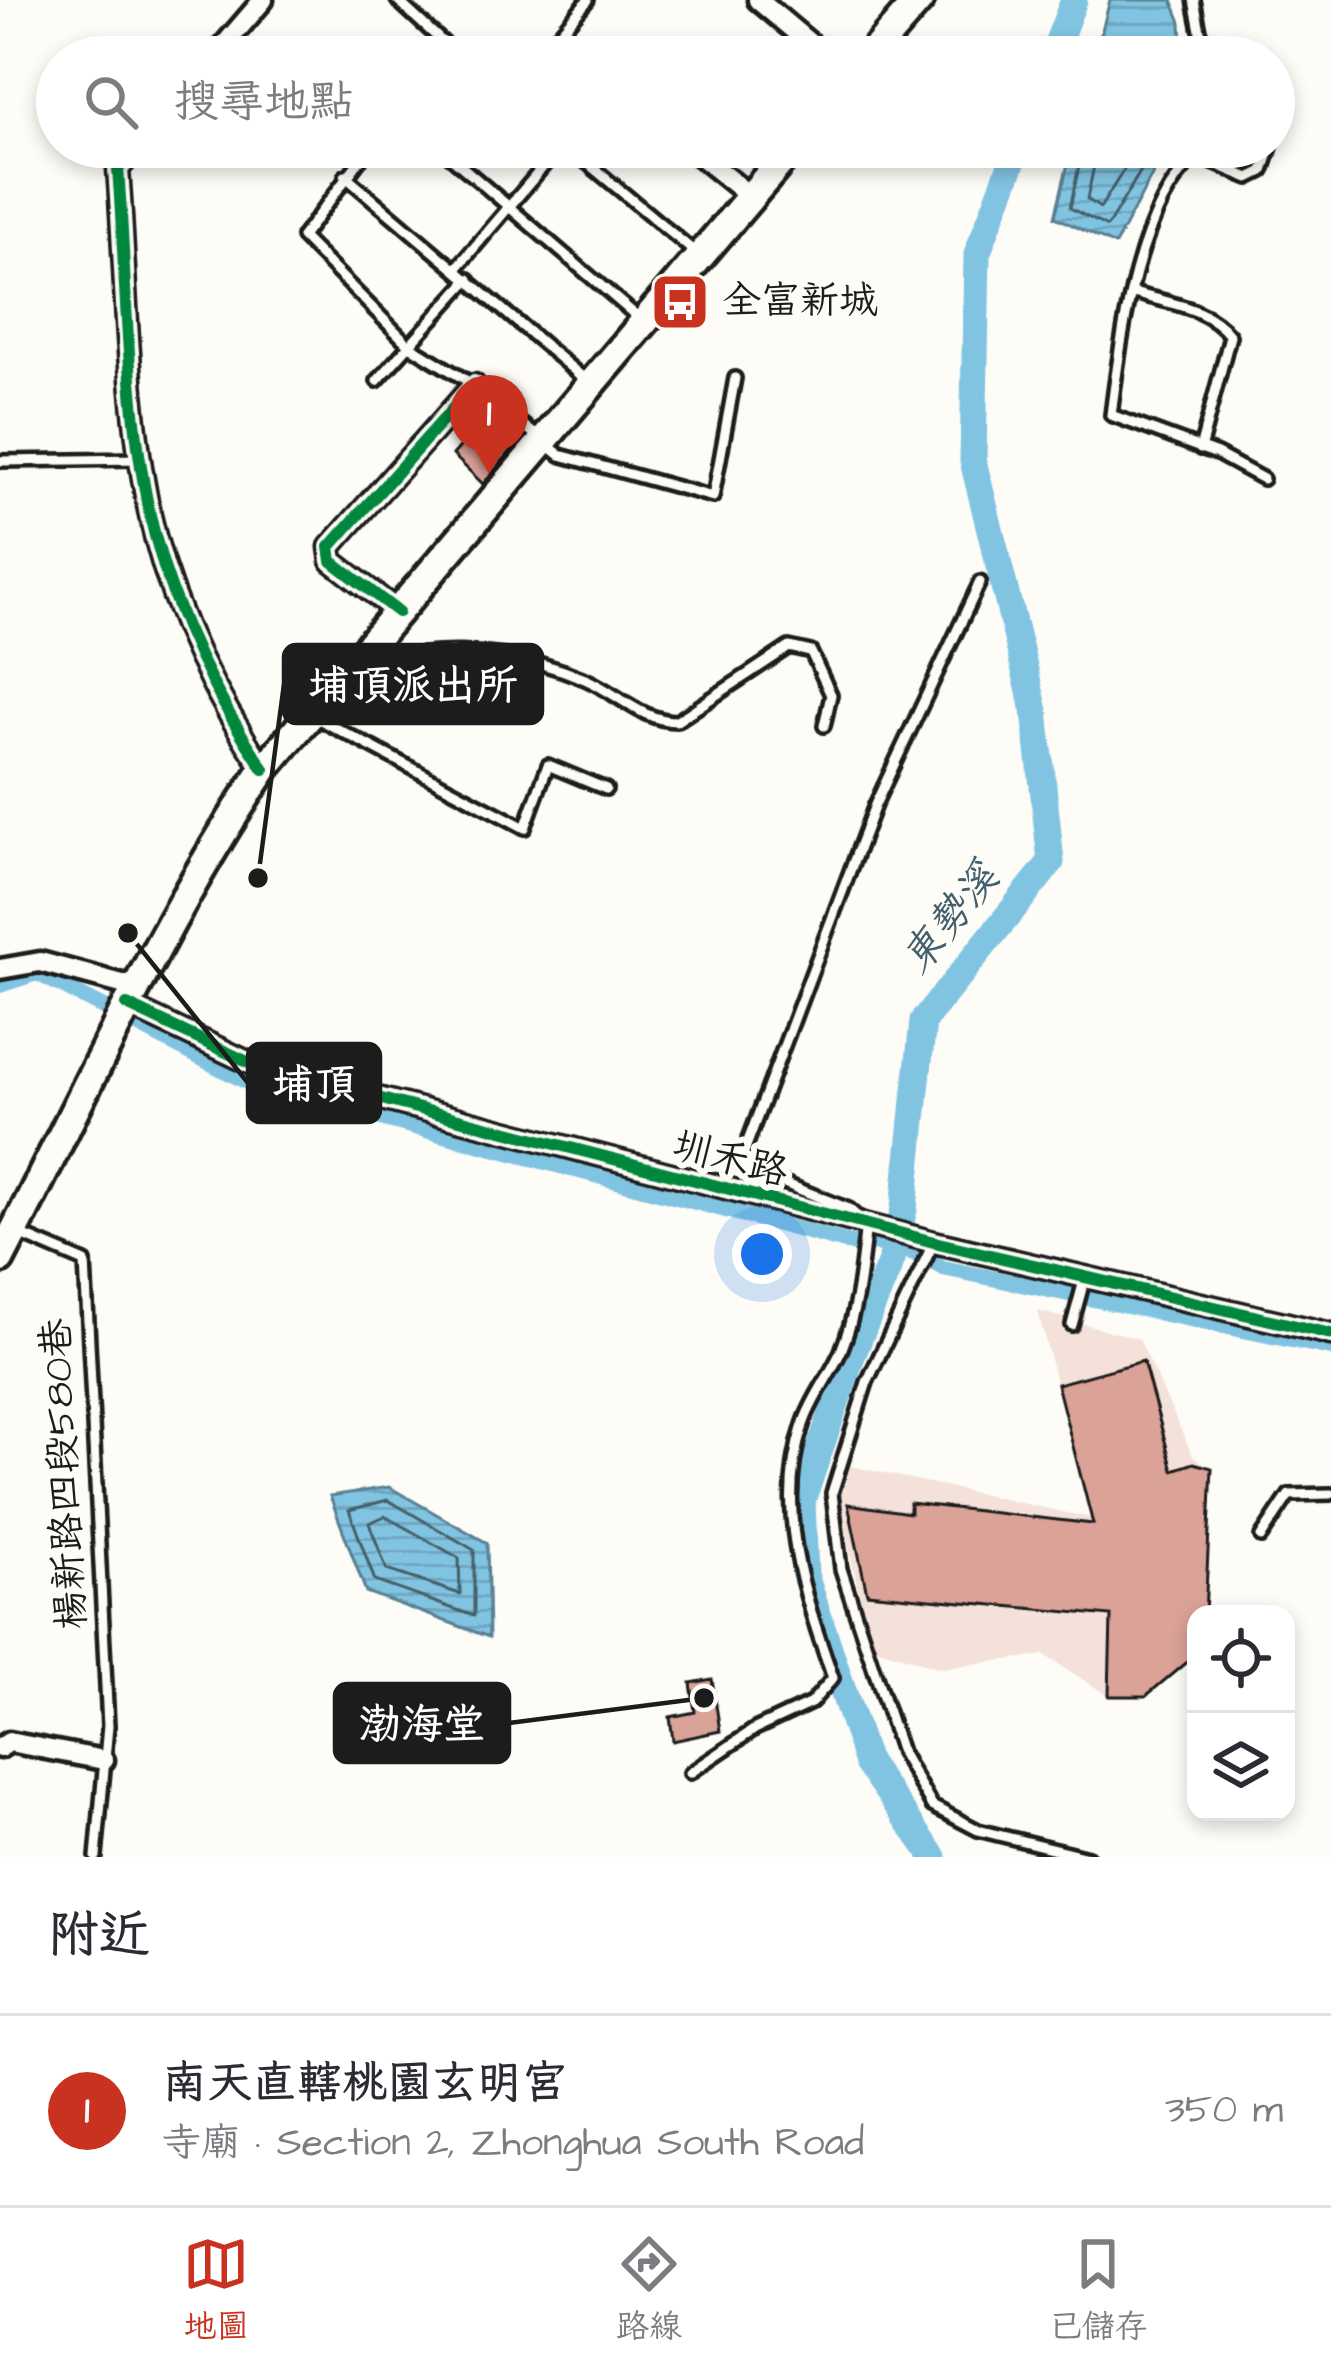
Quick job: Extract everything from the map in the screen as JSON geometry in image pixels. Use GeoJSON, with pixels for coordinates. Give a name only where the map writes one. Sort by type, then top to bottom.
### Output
{"type":"FeatureCollection","features":[{"type":"Feature","properties":{"kind":"main road"},"geometry":{"type":"LineString","coordinates":[[887,36],[919,0]]}},
{"type":"Feature","properties":{"kind":"main road"},"geometry":{"type":"LineString","coordinates":[[0,1259],[128,1004],[219,836],[264,770],[776,168]]}},
{"type":"Feature","properties":{"kind":"street"},"geometry":{"type":"LineString","coordinates":[[232,36],[263,0]]}},
{"type":"Feature","properties":{"kind":"street"},"geometry":{"type":"LineString","coordinates":[[758,0],[801,36]]}},
{"type":"Feature","properties":{"kind":"street"},"geometry":{"type":"LineString","coordinates":[[119,168],[142,459],[154,533],[174,598],[264,770]]}},
{"type":"Feature","properties":{"kind":"street"},"geometry":{"type":"LineString","coordinates":[[715,168],[751,197]]}},
{"type":"Feature","properties":{"kind":"street"},"geometry":{"type":"LineString","coordinates":[[398,611],[332,561],[330,547],[335,535],[366,510],[474,385]]}},
{"type":"Feature","properties":{"kind":"street","name":"圳禾路"},"geometry":{"type":"LineString","coordinates":[[0,969],[40,962],[258,1067],[868,1228],[1331,1334]]}},
{"type":"Feature","properties":{"kind":"street"},"geometry":{"type":"LineString","coordinates":[[0,1748],[9,1742],[104,1760]]}},
{"type":"Feature","properties":{"kind":"lane"},"geometry":{"type":"LineString","coordinates":[[397,0],[434,36]]}},
{"type":"Feature","properties":{"kind":"lane"},"geometry":{"type":"LineString","coordinates":[[557,36],[588,0]]}},
{"type":"Feature","properties":{"kind":"lane"},"geometry":{"type":"LineString","coordinates":[[1194,0],[1201,36]]}},
{"type":"Feature","properties":{"kind":"lane"},"geometry":{"type":"LineString","coordinates":[[352,168],[302,237],[410,346],[474,385],[560,454],[713,497],[735,378]]}},
{"type":"Feature","properties":{"kind":"lane"},"geometry":{"type":"LineString","coordinates":[[464,168],[644,322]]}},
{"type":"Feature","properties":{"kind":"lane"},"geometry":{"type":"LineString","coordinates":[[457,269],[544,168]]}},
{"type":"Feature","properties":{"kind":"lane"},"geometry":{"type":"LineString","coordinates":[[590,168],[701,257]]}},
{"type":"Feature","properties":{"kind":"lane"},"geometry":{"type":"LineString","coordinates":[[1182,168],[1138,264],[1111,415],[1263,478]]}},
{"type":"Feature","properties":{"kind":"lane"},"geometry":{"type":"LineString","coordinates":[[1225,168],[1249,178],[1264,168]]}},
{"type":"Feature","properties":{"kind":"lane"},"geometry":{"type":"LineString","coordinates":[[345,176],[590,383]]}},
{"type":"Feature","properties":{"kind":"lane"},"geometry":{"type":"LineString","coordinates":[[377,381],[469,280]]}},
{"type":"Feature","properties":{"kind":"lane"},"geometry":{"type":"LineString","coordinates":[[1134,293],[1202,313],[1219,321],[1230,336],[1200,449]]}},
{"type":"Feature","properties":{"kind":"lane"},"geometry":{"type":"LineString","coordinates":[[0,461],[142,459]]}},
{"type":"Feature","properties":{"kind":"lane"},"geometry":{"type":"LineString","coordinates":[[690,1773],[755,1729],[811,1703],[832,1678],[795,1569],[793,1496],[802,1426],[841,1352],[858,1303],[868,1228],[849,1209],[739,1165],[875,806],[980,582]]}},
{"type":"Feature","properties":{"kind":"lane"},"geometry":{"type":"LineString","coordinates":[[362,653],[382,659],[481,650],[588,680],[656,721],[677,721],[789,647],[811,652],[831,695],[824,726]]}},
{"type":"Feature","properties":{"kind":"lane"},"geometry":{"type":"LineString","coordinates":[[310,715],[525,828],[548,765],[606,789]]}},
{"type":"Feature","properties":{"kind":"lane","name":"楊新路四段580巷"},"geometry":{"type":"LineString","coordinates":[[14,1231],[86,1262],[108,1726],[104,1760]]}},
{"type":"Feature","properties":{"kind":"lane"},"geometry":{"type":"LineString","coordinates":[[929,1243],[867,1382],[832,1493],[842,1569],[901,1752],[932,1806],[978,1830],[1088,1857]]}},
{"type":"Feature","properties":{"kind":"lane"},"geometry":{"type":"LineString","coordinates":[[1072,1325],[1085,1277]]}},
{"type":"Feature","properties":{"kind":"lane"},"geometry":{"type":"LineString","coordinates":[[1261,1538],[1289,1495],[1331,1494]]}},
{"type":"Feature","properties":{"kind":"lane"},"geometry":{"type":"LineString","coordinates":[[96,1857],[104,1760]]}},
{"type":"Feature","properties":{"kind":"shaded area"},"geometry":{"type":"Polygon","coordinates":[[[1038,1311],[1139,1339],[1193,1456],[1212,1468],[1205,1605],[1187,1605],[1187,1629],[1146,1696],[1109,1696],[1044,1655],[941,1668],[872,1647],[838,1503],[851,1466],[1090,1518],[1038,1311]]]}},
{"type":"Feature","properties":{"kind":"water"},"geometry":{"type":"Polygon","coordinates":[[[1110,0],[1172,0],[1181,22],[1181,36],[1101,36],[1110,0]]]}},
{"type":"Feature","properties":{"kind":"water"},"geometry":{"type":"Polygon","coordinates":[[[1067,168],[1156,168],[1115,245],[1055,217],[1067,168]]]}},
{"type":"Feature","properties":{"kind":"water"},"geometry":{"type":"Polygon","coordinates":[[[389,1487],[487,1543],[489,1637],[366,1592],[330,1496],[389,1487]]]}},
{"type":"Feature","properties":{"kind":"building"},"geometry":{"type":"Polygon","coordinates":[[[477,427],[493,437],[502,429],[518,443],[483,484],[453,455],[477,427]]]}},
{"type":"Feature","properties":{"kind":"building"},"geometry":{"type":"Polygon","coordinates":[[[1143,1361],[1173,1470],[1194,1463],[1212,1468],[1205,1605],[1187,1605],[1187,1662],[1146,1696],[1109,1696],[1111,1616],[867,1593],[848,1504],[910,1513],[910,1503],[1093,1524],[1057,1384],[1143,1361]]]}},
{"type":"Feature","properties":{"kind":"building"},"geometry":{"type":"Polygon","coordinates":[[[712,1679],[720,1731],[673,1741],[670,1717],[695,1712],[691,1683],[712,1679]]]}},
{"type":"Feature","properties":{"kind":"waterway","name":"東勢溪"},"geometry":{"type":"LineString","coordinates":[[1060,36],[1074,0]]}},
{"type":"Feature","properties":{"kind":"waterway","name":"東勢溪"},"geometry":{"type":"LineString","coordinates":[[934,1857],[867,1763],[805,1575],[802,1501],[851,1358],[892,1259],[904,1209],[923,1021],[1051,862],[1035,711],[973,461],[977,254],[1010,168]]}},
{"type":"Feature","properties":{"kind":"waterway"},"geometry":{"type":"LineString","coordinates":[[0,985],[37,973],[249,1083],[853,1244],[900,1248],[943,1268],[1331,1348]]}},
{"type":"Feature","properties":{"kind":"cycle path"},"geometry":{"type":"LineString","coordinates":[[119,168],[133,401],[155,536],[186,627],[214,687],[264,769]]}},
{"type":"Feature","properties":{"kind":"cycle path"},"geometry":{"type":"LineString","coordinates":[[398,612],[332,561],[330,547],[474,385]]}},
{"type":"Feature","properties":{"kind":"cycle path"},"geometry":{"type":"LineString","coordinates":[[127,1005],[258,1067],[934,1242],[1331,1334]]}},
{"type":"Feature","properties":{"kind":"place","name":"全富新城"},"geometry":{"type":"Point","coordinates":[680,302]}},
{"type":"Feature","properties":{"kind":"place","name":"南天直轄桃園玄明宮"},"geometry":{"type":"Point","coordinates":[489,474]}},
{"type":"Feature","properties":{"kind":"place","name":"埔頂派出所"},"geometry":{"type":"Point","coordinates":[258,878]}},
{"type":"Feature","properties":{"kind":"place","name":"埔頂"},"geometry":{"type":"Point","coordinates":[128,933]}},
{"type":"Feature","properties":{"kind":"place","name":"渤海堂"},"geometry":{"type":"Point","coordinates":[704,1698]}}]}
